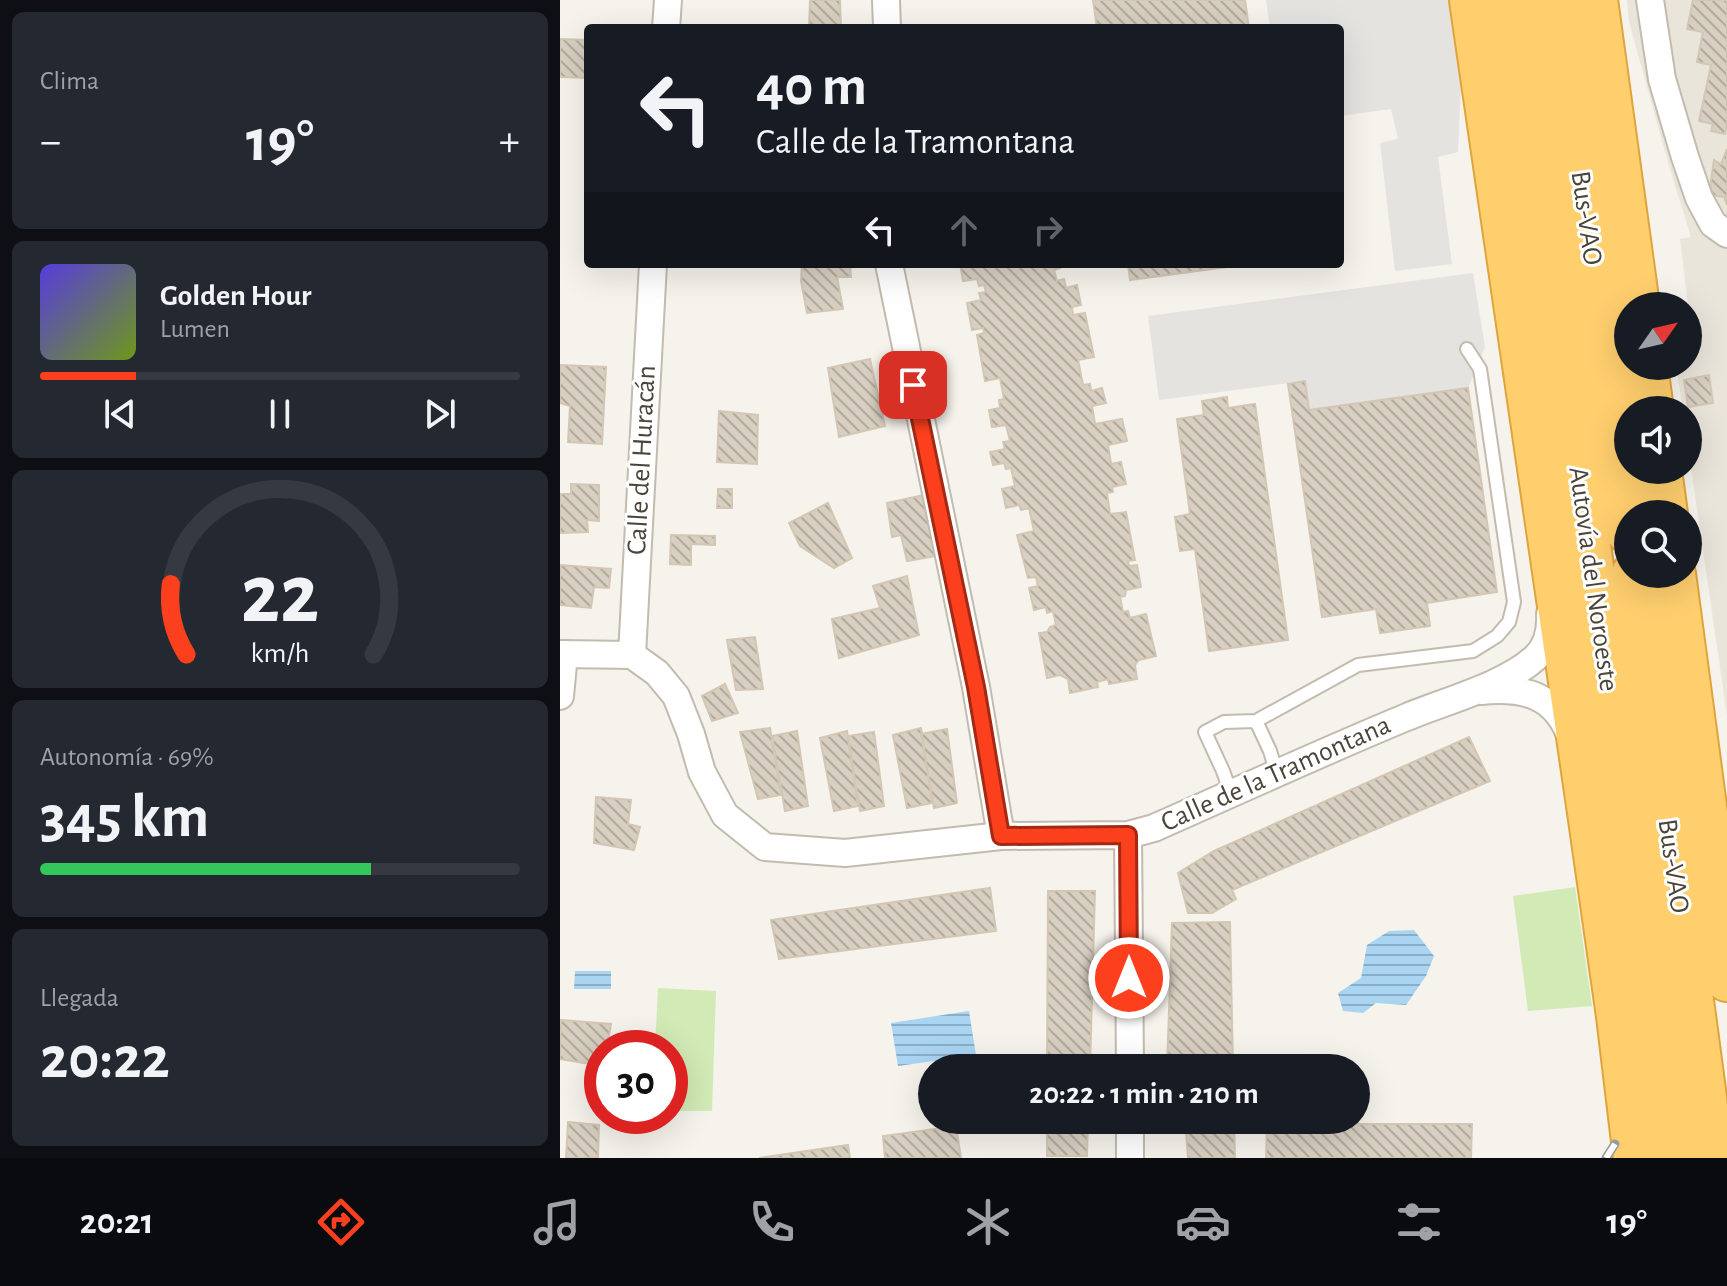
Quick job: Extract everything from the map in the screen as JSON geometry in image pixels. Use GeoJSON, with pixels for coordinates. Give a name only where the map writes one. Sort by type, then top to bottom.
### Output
{"type":"FeatureCollection","features":[{"type":"Feature","properties":{"kind":"highway"},"geometry":{"type":"LineString","coordinates":[[1472,0],[1619,1016],[1636,1158]]}},
{"type":"Feature","properties":{"kind":"highway","name":"Autovía del Noroeste"},"geometry":{"type":"LineString","coordinates":[[1513,0],[1670,1158]]}},
{"type":"Feature","properties":{"kind":"highway"},"geometry":{"type":"LineString","coordinates":[[1587,3],[1635,292]]}},
{"type":"Feature","properties":{"kind":"highway","name":"Bus-VAO"},"geometry":{"type":"LineString","coordinates":[[1587,3],[1626,500]]}},
{"type":"Feature","properties":{"kind":"highway","name":"Bus-VAO"},"geometry":{"type":"LineString","coordinates":[[1636,588],[1712,1158]]}},
{"type":"Feature","properties":{"kind":"highway"},"geometry":{"type":"LineString","coordinates":[[1675,588],[1727,979]]}},
{"type":"Feature","properties":{"kind":"street"},"geometry":{"type":"LineString","coordinates":[[666,24],[668,0]]}},
{"type":"Feature","properties":{"kind":"street"},"geometry":{"type":"LineString","coordinates":[[886,0],[887,24]]}},
{"type":"Feature","properties":{"kind":"street"},"geometry":{"type":"LineString","coordinates":[[1650,0],[1662,79],[1699,198],[1720,229]]}},
{"type":"Feature","properties":{"kind":"street","name":"Calle del Huracán"},"geometry":{"type":"LineString","coordinates":[[632,655],[653,268]]}},
{"type":"Feature","properties":{"kind":"street"},"geometry":{"type":"LineString","coordinates":[[890,268],[976,687],[1001,836]]}},
{"type":"Feature","properties":{"kind":"street","name":"Calle de la Tramontana"},"geometry":{"type":"LineString","coordinates":[[632,655],[657,673],[676,696],[702,772],[725,815],[765,847],[845,853],[1001,836],[1128,835],[1154,828],[1409,716],[1473,692],[1524,667],[1545,645],[1551,628],[1523,360]]}},
{"type":"Feature","properties":{"kind":"street"},"geometry":{"type":"LineString","coordinates":[[560,696],[562,654],[632,655]]}},
{"type":"Feature","properties":{"kind":"street","name":"Calle de la Tramontana"},"geometry":{"type":"LineString","coordinates":[[1473,692],[1511,690],[1526,693],[1540,697],[1558,713],[1568,728],[1574,746],[1591,819]]}},
{"type":"Feature","properties":{"kind":"street"},"geometry":{"type":"LineString","coordinates":[[1128,835],[1130,1054]]}},
{"type":"Feature","properties":{"kind":"street"},"geometry":{"type":"LineString","coordinates":[[1130,1134],[1130,1158]]}},
{"type":"Feature","properties":{"kind":"lane"},"geometry":{"type":"LineString","coordinates":[[1231,794],[1205,732],[1224,722],[1256,721],[1358,665],[1473,651],[1497,636],[1509,622],[1514,602],[1480,369],[1467,349]]}},
{"type":"Feature","properties":{"kind":"lane"},"geometry":{"type":"LineString","coordinates":[[1256,721],[1277,774]]}},
{"type":"Feature","properties":{"kind":"shaded area"},"geometry":{"type":"Polygon","coordinates":[[[1266,0],[1451,0],[1461,87],[1458,152],[1438,157],[1452,264],[1395,271],[1380,143],[1398,139],[1391,109],[1344,115],[1344,24],[1269,24],[1266,0]]]}},
{"type":"Feature","properties":{"kind":"shaded area"},"geometry":{"type":"Polygon","coordinates":[[[1627,0],[1727,0],[1727,716],[1702,544],[1702,500],[1696,500],[1693,484],[1702,484],[1702,396],[1681,396],[1678,380],[1702,380],[1702,292],[1686,292],[1680,239],[1691,237],[1629,22],[1627,0]]]}},
{"type":"Feature","properties":{"kind":"shaded area"},"geometry":{"type":"Polygon","coordinates":[[[1473,273],[1485,347],[1468,388],[1309,410],[1305,381],[1159,400],[1148,316],[1473,273]]]}},
{"type":"Feature","properties":{"kind":"green space"},"geometry":{"type":"Polygon","coordinates":[[[1575,887],[1592,1006],[1528,1011],[1513,896],[1575,887]]]}},
{"type":"Feature","properties":{"kind":"green space"},"geometry":{"type":"Polygon","coordinates":[[[658,988],[716,991],[712,1111],[688,1111],[688,1030],[656,1030],[658,988]]]}},
{"type":"Feature","properties":{"kind":"water"},"geometry":{"type":"Polygon","coordinates":[[[1414,930],[1434,956],[1426,976],[1406,1005],[1376,1003],[1363,1013],[1343,1011],[1338,993],[1361,978],[1367,945],[1389,931],[1414,930]]]}},
{"type":"Feature","properties":{"kind":"water"},"geometry":{"type":"Polygon","coordinates":[[[575,971],[611,971],[611,989],[574,989],[575,971]]]}},
{"type":"Feature","properties":{"kind":"water"},"geometry":{"type":"Polygon","coordinates":[[[969,1011],[976,1054],[918,1054],[918,1063],[898,1066],[891,1023],[969,1011]]]}},
{"type":"Feature","properties":{"kind":"building"},"geometry":{"type":"Polygon","coordinates":[[[810,0],[840,0],[841,24],[809,24],[810,0]]]}},
{"type":"Feature","properties":{"kind":"building"},"geometry":{"type":"Polygon","coordinates":[[[1093,0],[1245,0],[1248,24],[1096,24],[1093,0]]]}},
{"type":"Feature","properties":{"kind":"building"},"geometry":{"type":"Polygon","coordinates":[[[1693,0],[1727,0],[1725,134],[1711,131],[1713,124],[1699,121],[1711,65],[1697,62],[1703,32],[1687,29],[1693,0]]]}},
{"type":"Feature","properties":{"kind":"building"},"geometry":{"type":"Polygon","coordinates":[[[560,39],[584,40],[584,78],[560,77],[560,39]]]}},
{"type":"Feature","properties":{"kind":"building"},"geometry":{"type":"Polygon","coordinates":[[[1727,149],[1727,205],[1724,197],[1709,195],[1714,160],[1721,164],[1727,149]]]}},
{"type":"Feature","properties":{"kind":"building"},"geometry":{"type":"Polygon","coordinates":[[[802,268],[850,268],[851,277],[837,277],[843,309],[807,313],[802,268]]]}},
{"type":"Feature","properties":{"kind":"building"},"geometry":{"type":"Polygon","coordinates":[[[961,268],[1060,268],[1054,270],[1057,281],[1064,279],[1066,288],[1077,285],[1081,305],[1072,307],[1073,315],[1085,313],[1094,357],[1078,360],[1083,385],[1090,384],[1091,391],[1102,388],[1106,403],[1092,406],[1095,424],[1122,419],[1127,441],[1108,445],[1111,464],[1121,462],[1126,484],[1112,487],[1113,492],[1107,493],[1110,514],[1126,512],[1135,560],[1128,561],[1129,566],[1137,565],[1141,587],[1126,590],[1125,596],[1120,597],[1123,612],[1128,611],[1130,618],[1146,614],[1156,656],[1139,660],[1135,665],[1137,679],[1109,684],[1108,679],[1097,682],[1098,687],[1070,693],[1068,679],[1060,675],[1047,678],[1039,633],[1047,632],[1056,625],[1053,611],[1047,613],[1046,607],[1034,610],[1029,588],[1038,586],[1036,577],[1028,578],[1017,535],[1034,531],[1029,508],[1021,510],[1019,505],[1006,508],[1002,489],[1015,486],[1011,468],[1006,469],[1004,463],[993,465],[990,452],[1005,449],[1003,442],[1010,441],[1006,425],[992,427],[989,410],[1000,408],[999,400],[1004,399],[1000,378],[985,381],[977,335],[984,333],[983,328],[972,330],[967,303],[981,300],[979,293],[986,292],[977,279],[963,281],[961,268]]]}},
{"type":"Feature","properties":{"kind":"building"},"geometry":{"type":"Polygon","coordinates":[[[1128,268],[1219,268],[1130,280],[1128,268]]]}},
{"type":"Feature","properties":{"kind":"building"},"geometry":{"type":"Polygon","coordinates":[[[870,359],[885,426],[839,437],[828,368],[870,359]]]}},
{"type":"Feature","properties":{"kind":"building"},"geometry":{"type":"Polygon","coordinates":[[[560,365],[606,367],[602,444],[568,442],[570,406],[560,403],[560,365]]]}},
{"type":"Feature","properties":{"kind":"building"},"geometry":{"type":"Polygon","coordinates":[[[1709,375],[1713,403],[1702,405],[1702,396],[1686,396],[1684,380],[1702,380],[1702,376],[1709,375]]]}},
{"type":"Feature","properties":{"kind":"building"},"geometry":{"type":"Polygon","coordinates":[[[1305,381],[1309,410],[1468,388],[1497,592],[1427,603],[1430,626],[1380,633],[1376,609],[1322,617],[1288,384],[1305,381]]]}},
{"type":"Feature","properties":{"kind":"building"},"geometry":{"type":"Polygon","coordinates":[[[1227,397],[1228,408],[1255,404],[1288,640],[1209,651],[1195,549],[1180,551],[1175,517],[1190,514],[1177,419],[1204,415],[1202,401],[1227,397]]]}},
{"type":"Feature","properties":{"kind":"building"},"geometry":{"type":"Polygon","coordinates":[[[719,411],[758,415],[757,464],[717,462],[719,411]]]}},
{"type":"Feature","properties":{"kind":"building"},"geometry":{"type":"Polygon","coordinates":[[[571,484],[599,485],[599,521],[587,520],[588,532],[560,533],[560,494],[571,494],[571,484]]]}},
{"type":"Feature","properties":{"kind":"building"},"geometry":{"type":"Polygon","coordinates":[[[718,489],[732,489],[732,508],[717,508],[718,489]]]}},
{"type":"Feature","properties":{"kind":"building"},"geometry":{"type":"Polygon","coordinates":[[[924,495],[936,556],[907,561],[901,535],[892,537],[887,503],[924,495]]]}},
{"type":"Feature","properties":{"kind":"building"},"geometry":{"type":"Polygon","coordinates":[[[828,503],[852,558],[834,568],[800,546],[789,523],[828,503]]]}},
{"type":"Feature","properties":{"kind":"building"},"geometry":{"type":"Polygon","coordinates":[[[671,535],[715,536],[715,545],[691,544],[691,565],[670,564],[671,535]]]}},
{"type":"Feature","properties":{"kind":"building"},"geometry":{"type":"Polygon","coordinates":[[[560,565],[611,569],[609,588],[594,587],[591,608],[560,605],[560,565]]]}},
{"type":"Feature","properties":{"kind":"building"},"geometry":{"type":"Polygon","coordinates":[[[907,576],[919,635],[839,658],[832,619],[880,608],[873,586],[907,576]]]}},
{"type":"Feature","properties":{"kind":"building"},"geometry":{"type":"Polygon","coordinates":[[[755,637],[763,689],[736,690],[727,640],[755,637]]]}},
{"type":"Feature","properties":{"kind":"building"},"geometry":{"type":"Polygon","coordinates":[[[725,684],[738,713],[712,721],[702,696],[725,684]]]}},
{"type":"Feature","properties":{"kind":"building"},"geometry":{"type":"Polygon","coordinates":[[[770,728],[781,795],[758,799],[740,732],[770,728]]]}},
{"type":"Feature","properties":{"kind":"building"},"geometry":{"type":"Polygon","coordinates":[[[921,728],[932,803],[907,808],[893,735],[921,728]]]}},
{"type":"Feature","properties":{"kind":"building"},"geometry":{"type":"Polygon","coordinates":[[[947,729],[957,803],[934,808],[921,734],[947,729]]]}},
{"type":"Feature","properties":{"kind":"building"},"geometry":{"type":"Polygon","coordinates":[[[797,731],[808,806],[785,811],[772,736],[797,731]]]}},
{"type":"Feature","properties":{"kind":"building"},"geometry":{"type":"Polygon","coordinates":[[[847,731],[858,806],[834,811],[820,738],[847,731]]]}},
{"type":"Feature","properties":{"kind":"building"},"geometry":{"type":"Polygon","coordinates":[[[874,732],[884,806],[860,811],[848,736],[874,732]]]}},
{"type":"Feature","properties":{"kind":"building"},"geometry":{"type":"Polygon","coordinates":[[[1469,737],[1490,781],[1232,890],[1236,899],[1212,913],[1188,913],[1178,873],[1214,851],[1469,737]]]}},
{"type":"Feature","properties":{"kind":"building"},"geometry":{"type":"Polygon","coordinates":[[[596,797],[631,800],[628,824],[640,827],[634,850],[594,843],[596,797]]]}},
{"type":"Feature","properties":{"kind":"building"},"geometry":{"type":"Polygon","coordinates":[[[990,888],[996,931],[779,959],[771,920],[990,888]]]}},
{"type":"Feature","properties":{"kind":"building"},"geometry":{"type":"Polygon","coordinates":[[[1048,891],[1095,891],[1090,1054],[1047,1054],[1048,891]]]}},
{"type":"Feature","properties":{"kind":"building"},"geometry":{"type":"Polygon","coordinates":[[[1230,922],[1233,1054],[1167,1054],[1172,923],[1230,922]]]}},
{"type":"Feature","properties":{"kind":"building"},"geometry":{"type":"Polygon","coordinates":[[[561,1020],[611,1024],[610,1030],[584,1030],[584,1063],[560,1059],[561,1020]]]}},
{"type":"Feature","properties":{"kind":"building"},"geometry":{"type":"Polygon","coordinates":[[[568,1122],[584,1124],[584,1134],[599,1134],[598,1158],[566,1158],[568,1122]]]}},
{"type":"Feature","properties":{"kind":"building"},"geometry":{"type":"Polygon","coordinates":[[[1370,1124],[1472,1124],[1471,1158],[1266,1158],[1267,1134],[1370,1134],[1370,1124]]]}},
{"type":"Feature","properties":{"kind":"building"},"geometry":{"type":"Polygon","coordinates":[[[918,1131],[918,1134],[957,1134],[961,1158],[885,1158],[883,1136],[918,1131]]]}},
{"type":"Feature","properties":{"kind":"building"},"geometry":{"type":"Polygon","coordinates":[[[1047,1134],[1088,1134],[1087,1156],[1047,1156],[1047,1134]]]}},
{"type":"Feature","properties":{"kind":"building"},"geometry":{"type":"Polygon","coordinates":[[[1186,1134],[1234,1134],[1235,1158],[1188,1158],[1186,1134]]]}},
{"type":"Feature","properties":{"kind":"building"},"geometry":{"type":"Polygon","coordinates":[[[848,1145],[850,1158],[759,1158],[848,1145]]]}},
{"type":"Feature","properties":{"kind":"railway"},"geometry":{"type":"LineString","coordinates":[[1606,1158],[1615,1144]]}},
{"type":"Feature","properties":{"kind":"route"},"geometry":{"type":"LineString","coordinates":[[913,385],[976,687],[1001,836],[1128,835],[1129,978]]}}]}
